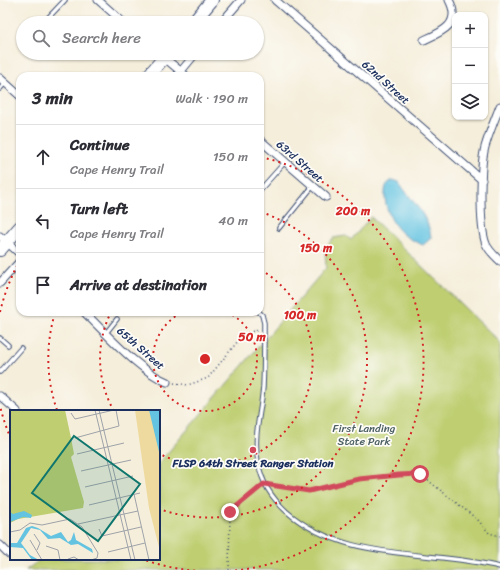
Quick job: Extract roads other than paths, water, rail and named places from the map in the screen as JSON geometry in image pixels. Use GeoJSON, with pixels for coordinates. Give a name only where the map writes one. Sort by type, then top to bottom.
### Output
{"type":"FeatureCollection","features":[{"type":"Feature","properties":{"kind":"highway"},"geometry":{"type":"LineString","coordinates":[[199,16],[212,0]]}},
{"type":"Feature","properties":{"kind":"highway"},"geometry":{"type":"LineString","coordinates":[[151,72],[160,60]]}},
{"type":"Feature","properties":{"kind":"highway"},"geometry":{"type":"LineString","coordinates":[[2,243],[16,231]]}},
{"type":"Feature","properties":{"kind":"street"},"geometry":{"type":"LineString","coordinates":[[98,0],[116,16]]}},
{"type":"Feature","properties":{"kind":"street"},"geometry":{"type":"LineString","coordinates":[[227,16],[240,0]]}},
{"type":"Feature","properties":{"kind":"street","name":"62nd Street"},"geometry":{"type":"LineString","coordinates":[[275,0],[482,180]]}},
{"type":"Feature","properties":{"kind":"street"},"geometry":{"type":"LineString","coordinates":[[424,40],[442,32],[449,25],[452,20],[453,13],[449,0]]}},
{"type":"Feature","properties":{"kind":"street"},"geometry":{"type":"LineString","coordinates":[[169,60],[179,72]]}},
{"type":"Feature","properties":{"kind":"street"},"geometry":{"type":"LineString","coordinates":[[183,72],[191,60]]}},
{"type":"Feature","properties":{"kind":"street"},"geometry":{"type":"LineString","coordinates":[[3,80],[16,92]]}},
{"type":"Feature","properties":{"kind":"street"},"geometry":{"type":"LineString","coordinates":[[500,106],[486,145],[482,170],[484,236],[490,250],[500,261]]}},
{"type":"Feature","properties":{"kind":"street","name":"63rd Street"},"geometry":{"type":"LineString","coordinates":[[264,144],[326,197]]}},
{"type":"Feature","properties":{"kind":"street"},"geometry":{"type":"LineString","coordinates":[[2,243],[16,252]]}},
{"type":"Feature","properties":{"kind":"street"},"geometry":{"type":"LineString","coordinates":[[0,283],[16,265]]}},
{"type":"Feature","properties":{"kind":"street","name":"65th Street"},"geometry":{"type":"LineString","coordinates":[[88,316],[151,374],[167,382]]}},
{"type":"Feature","properties":{"kind":"street"},"geometry":{"type":"LineString","coordinates":[[0,396],[16,410]]}},
{"type":"Feature","properties":{"kind":"street"},"geometry":{"type":"LineString","coordinates":[[0,545],[9,554]]}},
{"type":"Feature","properties":{"kind":"lane"},"geometry":{"type":"LineString","coordinates":[[50,16],[65,0]]}},
{"type":"Feature","properties":{"kind":"lane"},"geometry":{"type":"LineString","coordinates":[[0,89],[3,80]]}},
{"type":"Feature","properties":{"kind":"lane"},"geometry":{"type":"LineString","coordinates":[[264,186],[285,162]]}},
{"type":"Feature","properties":{"kind":"lane"},"geometry":{"type":"LineString","coordinates":[[279,228],[313,186]]}},
{"type":"Feature","properties":{"kind":"lane"},"geometry":{"type":"LineString","coordinates":[[261,316],[264,321],[263,387],[256,435],[258,462],[264,484],[272,496],[293,516],[309,528],[339,541],[383,551],[462,559],[500,567]]}},
{"type":"Feature","properties":{"kind":"lane"},"geometry":{"type":"LineString","coordinates":[[106,332],[117,319]]}},
{"type":"Feature","properties":{"kind":"lane"},"geometry":{"type":"LineString","coordinates":[[0,338],[8,345]]}},
{"type":"Feature","properties":{"kind":"lane"},"geometry":{"type":"LineString","coordinates":[[0,372],[20,348]]}},
{"type":"Feature","properties":{"kind":"water"},"geometry":{"type":"Polygon","coordinates":[[[393,180],[399,182],[427,222],[431,238],[423,245],[404,235],[389,215],[385,191],[387,185],[393,180]]]}},
{"type":"Feature","properties":{"kind":"place","name":"FLSP 64th Street Ranger Station"},"geometry":{"type":"Point","coordinates":[253,450]}},
{"type":"Feature","properties":{"kind":"park label","name":"First Landing State Park"},"geometry":{"type":"Point","coordinates":[364,434]}}]}
